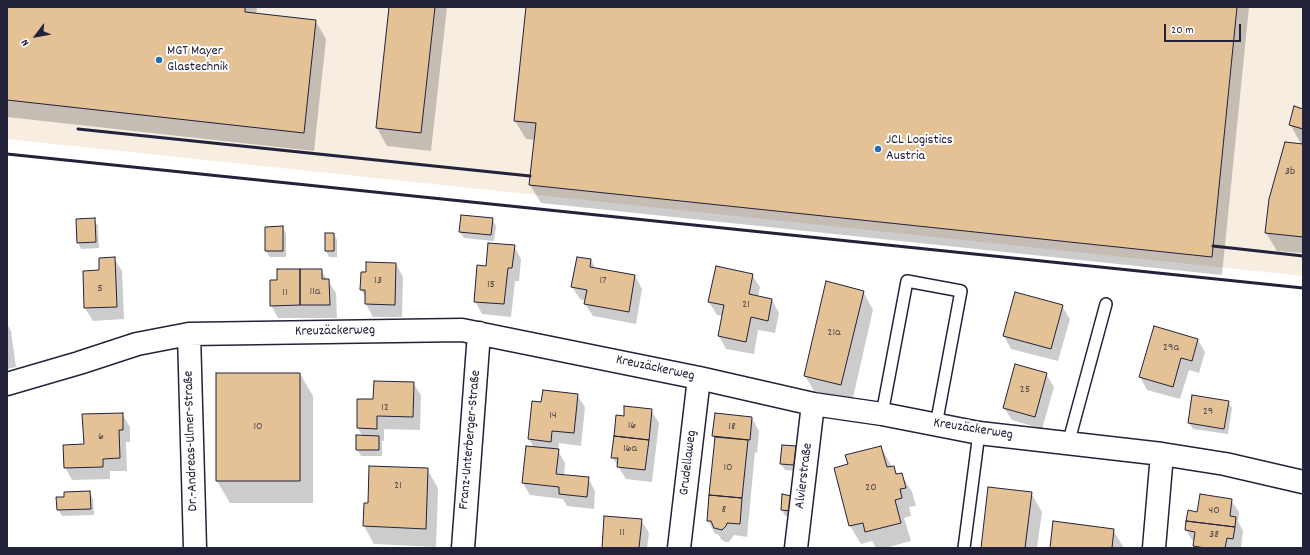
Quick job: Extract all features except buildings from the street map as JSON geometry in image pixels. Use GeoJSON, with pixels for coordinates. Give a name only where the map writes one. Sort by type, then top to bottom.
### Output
{"type":"FeatureCollection","features":[{"type":"Feature","properties":{"kind":"street","name":"Kreuzäckerweg"},"geometry":{"type":"LineString","coordinates":[[7,384],[137,344],[189,334],[462,330],[699,378],[813,404],[882,414],[979,433],[1162,454],[1225,464],[1303,482]]}},
{"type":"Feature","properties":{"kind":"street","name":"Franz-Unterberger-Straße"},"geometry":{"type":"LineString","coordinates":[[463,548],[479,333]]}},
{"type":"Feature","properties":{"kind":"street","name":"Dr.-Andreas-Ulmer-Straße"},"geometry":{"type":"LineString","coordinates":[[189,334],[195,548]]}},
{"type":"Feature","properties":{"kind":"street","name":"Grudellaweg"},"geometry":{"type":"LineString","coordinates":[[680,548],[699,378]]}},
{"type":"Feature","properties":{"kind":"street","name":"Alvierstraße"},"geometry":{"type":"LineString","coordinates":[[796,548],[813,404]]}},
{"type":"Feature","properties":{"kind":"street"},"geometry":{"type":"LineString","coordinates":[[1154,548],[1162,454]]}},
{"type":"Feature","properties":{"kind":"lane"},"geometry":{"type":"LineString","coordinates":[[882,414],[907,281],[961,291],[936,425]]}},
{"type":"Feature","properties":{"kind":"lane"},"geometry":{"type":"LineString","coordinates":[[1068,444],[1106,304]]}},
{"type":"Feature","properties":{"kind":"lane"},"geometry":{"type":"LineString","coordinates":[[964,548],[979,433]]}},
{"type":"Feature","properties":{"kind":"shaded area"},"geometry":{"type":"Polygon","coordinates":[[[7,7],[1303,7],[1303,276],[7,139],[7,7]]]}},
{"type":"Feature","properties":{"kind":"railway"},"geometry":{"type":"LineString","coordinates":[[78,129],[530,176]]}},
{"type":"Feature","properties":{"kind":"railway"},"geometry":{"type":"LineString","coordinates":[[7,154],[1303,288]]}},
{"type":"Feature","properties":{"kind":"railway"},"geometry":{"type":"LineString","coordinates":[[1213,246],[1303,256]]}},
{"type":"Feature","properties":{"kind":"place","name":"MGT Mayer Glastechnik"},"geometry":{"type":"Point","coordinates":[159,60]}},
{"type":"Feature","properties":{"kind":"place","name":"JCL Logistics Austria"},"geometry":{"type":"Point","coordinates":[878,149]}}]}
